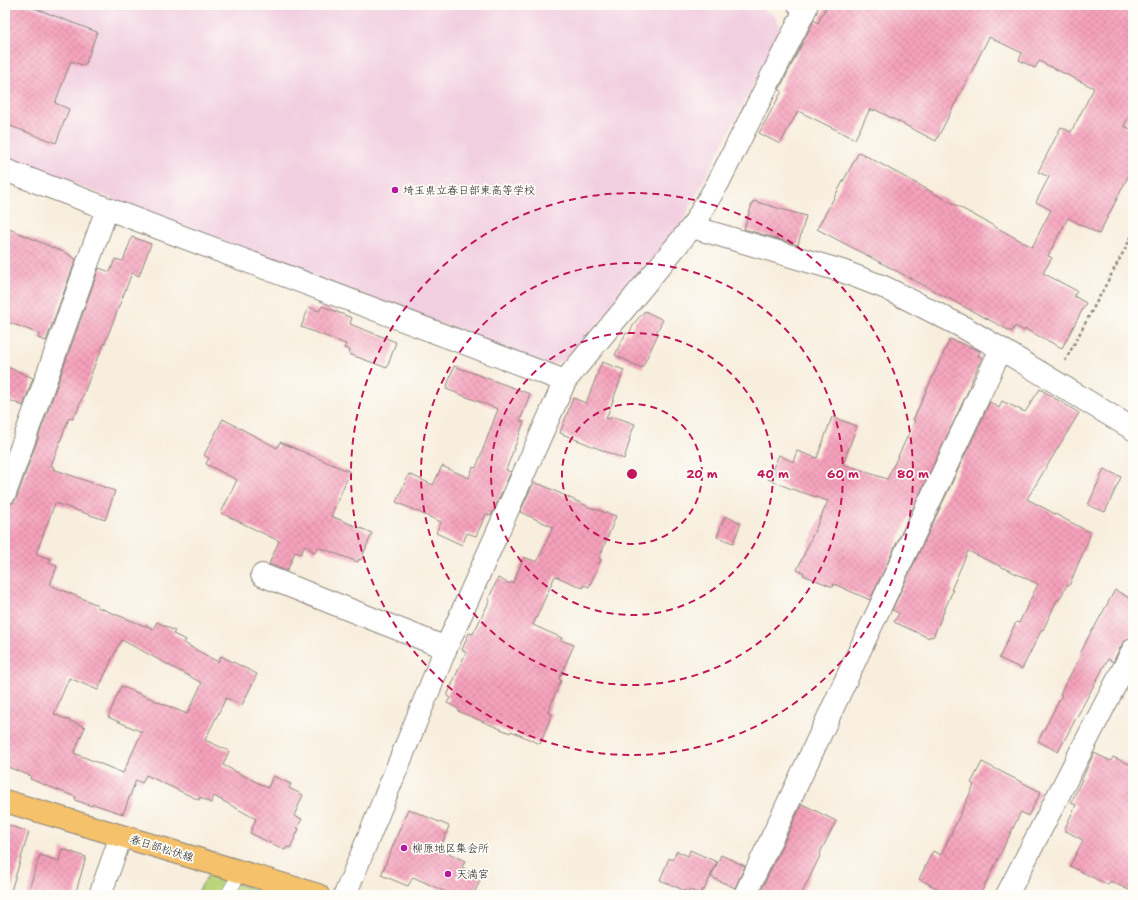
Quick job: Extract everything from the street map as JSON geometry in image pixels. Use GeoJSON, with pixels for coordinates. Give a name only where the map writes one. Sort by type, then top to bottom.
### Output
{"type":"FeatureCollection","features":[{"type":"Feature","properties":{"kind":"main road","name":"春日部松伏線"},"geometry":{"type":"LineString","coordinates":[[5,801],[241,872],[281,890],[318,895]]}},
{"type":"Feature","properties":{"kind":"street"},"geometry":{"type":"LineString","coordinates":[[345,895],[446,648],[565,381],[692,227],[718,183],[806,8],[799,5]]}},
{"type":"Feature","properties":{"kind":"street"},"geometry":{"type":"LineString","coordinates":[[5,170],[565,381]]}},
{"type":"Feature","properties":{"kind":"street"},"geometry":{"type":"LineString","coordinates":[[5,493],[107,209]]}},
{"type":"Feature","properties":{"kind":"street"},"geometry":{"type":"LineString","coordinates":[[692,227],[842,271],[886,288],[962,326],[1133,429]]}},
{"type":"Feature","properties":{"kind":"street"},"geometry":{"type":"LineString","coordinates":[[745,895],[1001,349]]}},
{"type":"Feature","properties":{"kind":"street"},"geometry":{"type":"LineString","coordinates":[[262,575],[446,648]]}},
{"type":"Feature","properties":{"kind":"street"},"geometry":{"type":"LineString","coordinates":[[1008,895],[1133,650]]}},
{"type":"Feature","properties":{"kind":"street"},"geometry":{"type":"LineString","coordinates":[[100,895],[121,836]]}},
{"type":"Feature","properties":{"kind":"lane"},"geometry":{"type":"LineString","coordinates":[[227,895],[241,872]]}},
{"type":"Feature","properties":{"kind":"path"},"geometry":{"type":"LineString","coordinates":[[1054,382],[1133,234]]}},
{"type":"Feature","properties":{"kind":"shaded area","name":"埼玉県立春日部東高等学校"},"geometry":{"type":"Polygon","coordinates":[[[5,5],[752,5],[774,15],[782,28],[682,223],[570,357],[550,365],[5,158],[5,5]]]}},
{"type":"Feature","properties":{"kind":"green space"},"geometry":{"type":"Polygon","coordinates":[[[208,875],[274,895],[196,895],[208,875]]]}},
{"type":"Feature","properties":{"kind":"building"},"geometry":{"type":"Polygon","coordinates":[[[5,5],[26,5],[97,32],[85,66],[71,61],[55,103],[69,109],[56,143],[5,124],[5,5]]]}},
{"type":"Feature","properties":{"kind":"building"},"geometry":{"type":"Polygon","coordinates":[[[827,5],[1121,5],[1133,11],[1133,108],[1124,126],[1133,130],[1133,167],[1099,234],[1068,218],[1048,256],[1052,258],[1043,273],[1077,291],[1074,296],[1086,303],[1062,348],[1025,329],[1024,331],[1015,326],[1012,332],[817,229],[859,152],[1032,247],[1051,210],[1036,202],[1049,177],[1038,172],[1061,127],[1071,132],[1094,88],[1039,61],[1035,68],[1019,60],[1022,53],[989,37],[936,141],[874,109],[874,111],[870,109],[855,139],[798,111],[780,144],[759,133],[782,91],[779,90],[814,20],[818,23],[827,5]]]}},
{"type":"Feature","properties":{"kind":"building"},"geometry":{"type":"Polygon","coordinates":[[[753,201],[806,216],[798,245],[744,229],[753,201]]]}},
{"type":"Feature","properties":{"kind":"building"},"geometry":{"type":"Polygon","coordinates":[[[5,227],[76,259],[46,341],[38,338],[40,334],[5,321],[5,227]]]}},
{"type":"Feature","properties":{"kind":"building"},"geometry":{"type":"Polygon","coordinates":[[[132,237],[151,244],[139,276],[132,273],[76,414],[74,414],[73,419],[69,418],[51,466],[54,467],[53,469],[115,491],[105,520],[55,503],[36,554],[51,559],[49,563],[57,566],[50,585],[98,605],[97,607],[153,629],[157,622],[175,631],[173,634],[186,640],[184,643],[218,662],[221,656],[257,674],[242,705],[226,698],[205,740],[229,751],[223,765],[268,788],[273,776],[291,784],[289,788],[303,795],[294,816],[302,819],[297,828],[299,829],[290,848],[287,847],[285,850],[250,833],[256,819],[214,796],[211,803],[200,797],[199,800],[146,775],[142,783],[136,780],[123,814],[75,800],[76,797],[30,779],[31,776],[5,766],[5,505],[13,503],[17,497],[99,268],[110,272],[115,259],[123,261],[132,237]],[[122,640],[98,690],[69,678],[54,714],[85,727],[74,753],[123,773],[142,732],[108,717],[121,686],[187,714],[202,683],[122,640]]]}},
{"type":"Feature","properties":{"kind":"building"},"geometry":{"type":"Polygon","coordinates":[[[322,306],[352,318],[350,324],[396,342],[387,368],[349,354],[350,350],[344,348],[346,344],[301,327],[309,307],[319,311],[322,306]]]}},
{"type":"Feature","properties":{"kind":"building"},"geometry":{"type":"Polygon","coordinates":[[[645,311],[663,320],[656,333],[658,334],[642,368],[615,355],[626,333],[629,334],[635,322],[645,311]]]}},
{"type":"Feature","properties":{"kind":"building"},"geometry":{"type":"Polygon","coordinates":[[[950,339],[980,351],[978,356],[982,358],[969,386],[970,387],[870,600],[834,584],[833,587],[803,575],[804,573],[797,570],[828,501],[789,488],[768,479],[779,455],[793,462],[797,451],[817,458],[832,417],[857,426],[843,464],[887,479],[915,421],[913,420],[950,339]]]}},
{"type":"Feature","properties":{"kind":"building"},"geometry":{"type":"Polygon","coordinates":[[[602,362],[624,370],[606,419],[615,417],[635,424],[629,439],[630,440],[624,459],[560,433],[573,398],[586,403],[602,362]]]}},
{"type":"Feature","properties":{"kind":"building"},"geometry":{"type":"Polygon","coordinates":[[[5,366],[33,378],[23,406],[5,398],[5,366]]]}},
{"type":"Feature","properties":{"kind":"building"},"geometry":{"type":"Polygon","coordinates":[[[454,366],[530,394],[520,421],[524,422],[506,470],[511,472],[491,516],[486,514],[476,536],[467,533],[462,545],[436,533],[441,522],[396,502],[409,474],[433,485],[442,466],[469,478],[473,467],[476,468],[498,409],[446,389],[454,366]]]}},
{"type":"Feature","properties":{"kind":"building"},"geometry":{"type":"Polygon","coordinates":[[[1040,389],[1079,413],[1027,499],[1091,533],[1069,586],[1067,585],[1059,600],[1057,600],[1022,669],[999,658],[1016,622],[1019,623],[1038,584],[968,551],[933,637],[930,636],[929,638],[894,622],[899,613],[892,610],[990,402],[999,408],[1002,401],[1025,412],[1040,389]]]}},
{"type":"Feature","properties":{"kind":"building"},"geometry":{"type":"Polygon","coordinates":[[[223,419],[277,448],[280,442],[350,472],[331,516],[372,533],[361,560],[359,559],[358,562],[318,547],[315,553],[305,545],[301,554],[295,552],[287,571],[269,564],[279,541],[221,513],[237,480],[206,464],[209,458],[204,455],[223,419]]]}},
{"type":"Feature","properties":{"kind":"building"},"geometry":{"type":"Polygon","coordinates":[[[1104,469],[1121,477],[1105,512],[1088,505],[1104,469]]]}},
{"type":"Feature","properties":{"kind":"building"},"geometry":{"type":"Polygon","coordinates":[[[534,482],[589,507],[616,516],[599,559],[601,560],[589,587],[584,585],[583,588],[555,576],[533,625],[562,638],[561,640],[574,645],[559,679],[561,680],[548,712],[552,714],[540,744],[511,731],[510,733],[458,711],[459,709],[447,703],[450,698],[447,696],[466,652],[462,650],[469,633],[473,634],[490,600],[488,600],[498,578],[510,584],[511,582],[513,583],[524,557],[537,562],[553,527],[520,512],[534,482]]]}},
{"type":"Feature","properties":{"kind":"building"},"geometry":{"type":"Polygon","coordinates":[[[725,516],[741,523],[733,543],[717,537],[725,516]]]}},
{"type":"Feature","properties":{"kind":"building"},"geometry":{"type":"Polygon","coordinates":[[[1115,590],[1133,600],[1133,638],[1127,639],[1122,644],[1113,662],[1108,659],[1058,752],[1038,741],[1062,695],[1060,694],[1081,655],[1080,654],[1092,630],[1115,590]]]}},
{"type":"Feature","properties":{"kind":"building"},"geometry":{"type":"Polygon","coordinates":[[[1094,753],[1111,761],[1113,757],[1133,766],[1133,892],[1110,881],[1108,885],[1070,866],[1083,840],[1064,830],[1076,805],[1071,803],[1094,753]]]}},
{"type":"Feature","properties":{"kind":"building"},"geometry":{"type":"Polygon","coordinates":[[[982,762],[1041,792],[1028,816],[1021,812],[980,895],[951,895],[919,879],[933,851],[941,855],[974,785],[971,783],[982,762]]]}},
{"type":"Feature","properties":{"kind":"building"},"geometry":{"type":"Polygon","coordinates":[[[802,804],[836,821],[820,853],[821,854],[801,895],[759,895],[802,804]]]}},
{"type":"Feature","properties":{"kind":"building"},"geometry":{"type":"Polygon","coordinates":[[[408,809],[449,826],[440,849],[465,861],[462,867],[482,877],[473,895],[452,895],[413,877],[408,886],[381,875],[408,809]]]}},
{"type":"Feature","properties":{"kind":"building"},"geometry":{"type":"Polygon","coordinates":[[[5,824],[29,832],[10,894],[5,893],[5,824]]]}},
{"type":"Feature","properties":{"kind":"building"},"geometry":{"type":"Polygon","coordinates":[[[62,849],[86,857],[75,895],[27,895],[40,855],[59,861],[62,849]]]}},
{"type":"Feature","properties":{"kind":"building"},"geometry":{"type":"Polygon","coordinates":[[[690,850],[717,862],[704,890],[703,889],[700,895],[689,889],[688,892],[660,880],[669,858],[672,860],[677,851],[688,856],[690,850]]]}},
{"type":"Feature","properties":{"kind":"building"},"geometry":{"type":"Polygon","coordinates":[[[721,855],[745,866],[735,888],[711,877],[721,855]]]}},
{"type":"Feature","properties":{"kind":"place","name":"埼玉県立春日部東高等学校"},"geometry":{"type":"Point","coordinates":[395,190]}},
{"type":"Feature","properties":{"kind":"place","name":"柳原地区集会所"},"geometry":{"type":"Point","coordinates":[404,848]}},
{"type":"Feature","properties":{"kind":"place","name":"天満宮"},"geometry":{"type":"Point","coordinates":[448,874]}}]}
